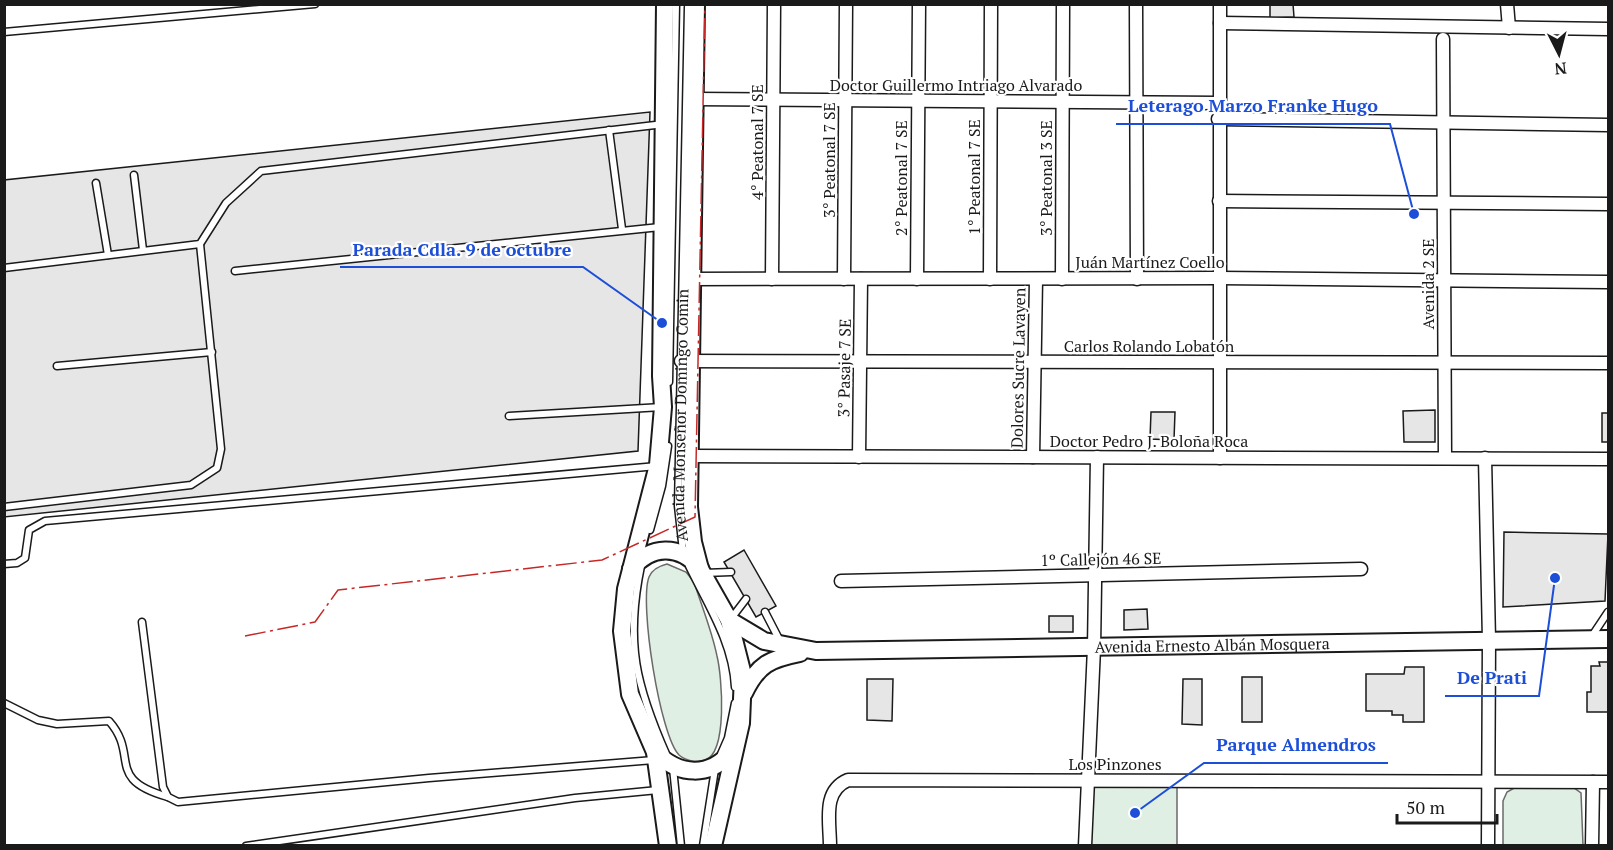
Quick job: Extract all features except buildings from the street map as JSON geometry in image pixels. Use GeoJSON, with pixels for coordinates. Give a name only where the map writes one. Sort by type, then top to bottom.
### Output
{"type":"FeatureCollection","features":[{"type":"Feature","properties":{"kind":"main road","name":"Avenida Monseñor Domingo Comin"},"geometry":{"type":"LineString","coordinates":[[665,4],[661,375],[663,407],[658,465],[622,631],[626,673],[637,714],[655,756],[658,790],[668,846]]}},
{"type":"Feature","properties":{"kind":"main road","name":"Avenida Monseñor Domingo Comin"},"geometry":{"type":"LineString","coordinates":[[696,4],[692,279],[685,361],[691,527],[701,571],[729,620],[740,656],[744,693],[741,723],[732,751],[713,846]]}},
{"type":"Feature","properties":{"kind":"main road"},"geometry":{"type":"LineString","coordinates":[[637,563],[660,550],[683,553],[701,571]]}},
{"type":"Feature","properties":{"kind":"main road","name":"Avenida Ernesto Albán Mosquera"},"geometry":{"type":"LineString","coordinates":[[729,620],[764,642],[816,651],[1094,648],[1489,639],[1608,639]]}},
{"type":"Feature","properties":{"kind":"main road","name":"Avenida Ernesto Albán Mosquera"},"geometry":{"type":"LineString","coordinates":[[744,693],[753,673],[769,662],[816,651]]}},
{"type":"Feature","properties":{"kind":"main road"},"geometry":{"type":"LineString","coordinates":[[655,756],[672,767],[694,772],[716,766],[732,751]]}},
{"type":"Feature","properties":{"kind":"street","name":"4° Peatonal 7 SE"},"geometry":{"type":"LineString","coordinates":[[772,279],[774,4]]}},
{"type":"Feature","properties":{"kind":"street","name":"3° Peatonal 7 SE"},"geometry":{"type":"LineString","coordinates":[[844,279],[846,4]]}},
{"type":"Feature","properties":{"kind":"street","name":"2° Peatonal 7 SE"},"geometry":{"type":"LineString","coordinates":[[917,279],[919,4]]}},
{"type":"Feature","properties":{"kind":"street","name":"1° Peatonal 7 SE"},"geometry":{"type":"LineString","coordinates":[[990,279],[991,4]]}},
{"type":"Feature","properties":{"kind":"street","name":"3° Peatonal 3 SE"},"geometry":{"type":"LineString","coordinates":[[1062,279],[1063,4]]}},
{"type":"Feature","properties":{"kind":"street"},"geometry":{"type":"LineString","coordinates":[[1136,4],[1137,279]]}},
{"type":"Feature","properties":{"kind":"street"},"geometry":{"type":"LineString","coordinates":[[1220,4],[1218,104],[1220,458]]}},
{"type":"Feature","properties":{"kind":"street"},"geometry":{"type":"LineString","coordinates":[[1507,4],[1509,28]]}},
{"type":"Feature","properties":{"kind":"street"},"geometry":{"type":"LineString","coordinates":[[1220,23],[1608,29]]}},
{"type":"Feature","properties":{"kind":"street","name":"Avenida 2 SE"},"geometry":{"type":"LineString","coordinates":[[1443,39],[1445,458]]}},
{"type":"Feature","properties":{"kind":"street","name":"Doctor Guillermo Intriago Alvarado"},"geometry":{"type":"LineString","coordinates":[[694,99],[1218,104]]}},
{"type":"Feature","properties":{"kind":"street"},"geometry":{"type":"LineString","coordinates":[[1218,120],[1608,124]]}},
{"type":"Feature","properties":{"kind":"street"},"geometry":{"type":"LineString","coordinates":[[1219,201],[1608,204]]}},
{"type":"Feature","properties":{"kind":"street","name":"Juán Martínez Coello"},"geometry":{"type":"LineString","coordinates":[[692,279],[1219,278],[1608,282]]}},
{"type":"Feature","properties":{"kind":"street","name":"3° Pasaje 7 SE"},"geometry":{"type":"LineString","coordinates":[[859,457],[861,279]]}},
{"type":"Feature","properties":{"kind":"street","name":"Dolores Sucre Lavayen"},"geometry":{"type":"LineString","coordinates":[[1033,457],[1036,279]]}},
{"type":"Feature","properties":{"kind":"street","name":"Carlos Rolando Lobatón"},"geometry":{"type":"LineString","coordinates":[[685,361],[1608,363]]}},
{"type":"Feature","properties":{"kind":"street","name":"Doctor Pedro J. Boloña Roca"},"geometry":{"type":"LineString","coordinates":[[689,456],[1608,459]]}},
{"type":"Feature","properties":{"kind":"street"},"geometry":{"type":"LineString","coordinates":[[1085,846],[1094,648],[1097,457]]}},
{"type":"Feature","properties":{"kind":"street"},"geometry":{"type":"LineString","coordinates":[[1485,458],[1489,639],[1488,846]]}},
{"type":"Feature","properties":{"kind":"street","name":"1º Callejón 46 SE"},"geometry":{"type":"LineString","coordinates":[[842,581],[1361,569]]}},
{"type":"Feature","properties":{"kind":"street","name":"Los Pinzones"},"geometry":{"type":"LineString","coordinates":[[830,846],[830,796],[837,784],[848,780],[1608,782]]}},
{"type":"Feature","properties":{"kind":"street"},"geometry":{"type":"LineString","coordinates":[[1592,846],[1593,782]]}},
{"type":"Feature","properties":{"kind":"lane"},"geometry":{"type":"LineString","coordinates":[[4,32],[315,4]]}},
{"type":"Feature","properties":{"kind":"lane","name":"Avenida Monseñor Domingo Comin"},"geometry":{"type":"LineString","coordinates":[[676,4],[667,457],[637,563],[632,619],[636,674],[643,701],[672,767],[681,846]]}},
{"type":"Feature","properties":{"kind":"lane","name":"Avenida Monseñor Domingo Comin"},"geometry":{"type":"LineString","coordinates":[[688,4],[685,361],[678,506],[683,553],[719,626],[734,676],[735,699],[730,730],[716,766],[703,846]]}},
{"type":"Feature","properties":{"kind":"lane"},"geometry":{"type":"LineString","coordinates":[[4,507],[191,485],[208,477],[218,468],[221,449],[200,244],[226,203],[261,171],[664,124]]}},
{"type":"Feature","properties":{"kind":"lane"},"geometry":{"type":"LineString","coordinates":[[609,130],[622,229]]}},
{"type":"Feature","properties":{"kind":"lane"},"geometry":{"type":"LineString","coordinates":[[134,175],[143,250]]}},
{"type":"Feature","properties":{"kind":"lane"},"geometry":{"type":"LineString","coordinates":[[96,183],[108,255]]}},
{"type":"Feature","properties":{"kind":"lane"},"geometry":{"type":"LineString","coordinates":[[235,272],[663,226]]}},
{"type":"Feature","properties":{"kind":"lane"},"geometry":{"type":"LineString","coordinates":[[4,268],[200,244]]}},
{"type":"Feature","properties":{"kind":"lane"},"geometry":{"type":"LineString","coordinates":[[57,366],[212,352]]}},
{"type":"Feature","properties":{"kind":"lane"},"geometry":{"type":"LineString","coordinates":[[509,416],[663,407]]}},
{"type":"Feature","properties":{"kind":"lane"},"geometry":{"type":"LineString","coordinates":[[4,564],[17,563],[25,558],[29,530],[45,521],[658,465]]}},
{"type":"Feature","properties":{"kind":"lane"},"geometry":{"type":"LineString","coordinates":[[701,571],[731,572]]}},
{"type":"Feature","properties":{"kind":"lane"},"geometry":{"type":"LineString","coordinates":[[729,620],[746,599]]}},
{"type":"Feature","properties":{"kind":"lane"},"geometry":{"type":"LineString","coordinates":[[765,612],[783,647]]}},
{"type":"Feature","properties":{"kind":"lane"},"geometry":{"type":"LineString","coordinates":[[1590,639],[1608,612]]}},
{"type":"Feature","properties":{"kind":"lane"},"geometry":{"type":"LineString","coordinates":[[142,622],[163,787],[168,797]]}},
{"type":"Feature","properties":{"kind":"lane"},"geometry":{"type":"LineString","coordinates":[[4,703],[38,720],[57,724],[109,721],[117,730],[130,778],[144,790],[178,802],[655,756]]}},
{"type":"Feature","properties":{"kind":"lane"},"geometry":{"type":"LineString","coordinates":[[246,846],[575,798],[658,790]]}},
{"type":"Feature","properties":{"kind":"green space"},"geometry":{"type":"Polygon","coordinates":[[[667,564],[686,572],[694,582],[719,666],[722,713],[720,729],[712,754],[702,761],[692,761],[682,757],[672,743],[665,723],[653,669],[647,591],[652,572],[667,564]]]}},
{"type":"Feature","properties":{"kind":"green space"},"geometry":{"type":"Polygon","coordinates":[[[1093,780],[1177,781],[1177,845],[1091,846],[1093,780]]]}},
{"type":"Feature","properties":{"kind":"green space"},"geometry":{"type":"Polygon","coordinates":[[[1516,787],[1574,788],[1581,793],[1583,845],[1503,846],[1503,801],[1507,792],[1516,787]]]}},
{"type":"Feature","properties":{"kind":"power"},"geometry":{"type":"LineString","coordinates":[[245,636],[315,622],[338,590],[602,560],[695,517],[705,4]]}},
{"type":"Feature","properties":{"kind":"place","name":"Leterago Marzo Franke Hugo"},"geometry":{"type":"Point","coordinates":[1414,214]}},
{"type":"Feature","properties":{"kind":"place","name":"Parada Cdla. 9 de octubre"},"geometry":{"type":"Point","coordinates":[662,323]}},
{"type":"Feature","properties":{"kind":"place","name":"De Prati"},"geometry":{"type":"Point","coordinates":[1555,578]}},
{"type":"Feature","properties":{"kind":"place","name":"Parque Almendros"},"geometry":{"type":"Point","coordinates":[1135,813]}}]}
